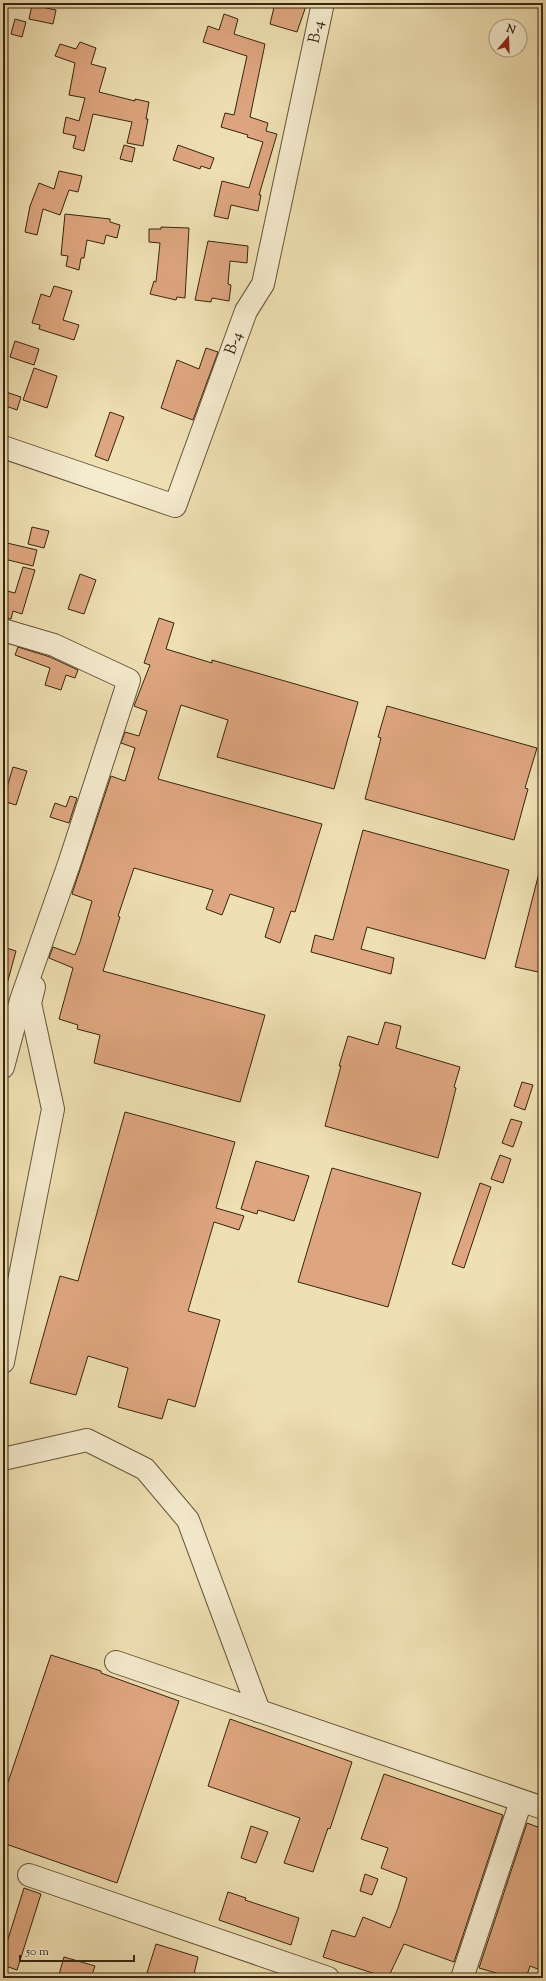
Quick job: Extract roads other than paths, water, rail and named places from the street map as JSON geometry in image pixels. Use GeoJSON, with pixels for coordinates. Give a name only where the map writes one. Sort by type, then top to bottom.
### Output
{"type":"FeatureCollection","features":[{"type":"Feature","properties":{"kind":"street","name":"B-4"},"geometry":{"type":"LineString","coordinates":[[3,447],[175,506],[246,312],[263,284],[323,3]]}},
{"type":"Feature","properties":{"kind":"street"},"geometry":{"type":"LineString","coordinates":[[3,460],[144,510]]}},
{"type":"Feature","properties":{"kind":"street"},"geometry":{"type":"LineString","coordinates":[[3,630],[54,645],[128,680],[69,864],[30,1003],[53,1109],[3,1362]]}},
{"type":"Feature","properties":{"kind":"street"},"geometry":{"type":"LineString","coordinates":[[3,1067],[12,997],[69,864]]}},
{"type":"Feature","properties":{"kind":"street"},"geometry":{"type":"LineString","coordinates":[[3,1459],[87,1440],[145,1469],[188,1520],[259,1711]]}},
{"type":"Feature","properties":{"kind":"street"},"geometry":{"type":"LineString","coordinates":[[116,1662],[543,1808]]}},
{"type":"Feature","properties":{"kind":"street"},"geometry":{"type":"LineString","coordinates":[[462,1978],[521,1800]]}},
{"type":"Feature","properties":{"kind":"street"},"geometry":{"type":"LineString","coordinates":[[29,1875],[328,1978]]}}]}
